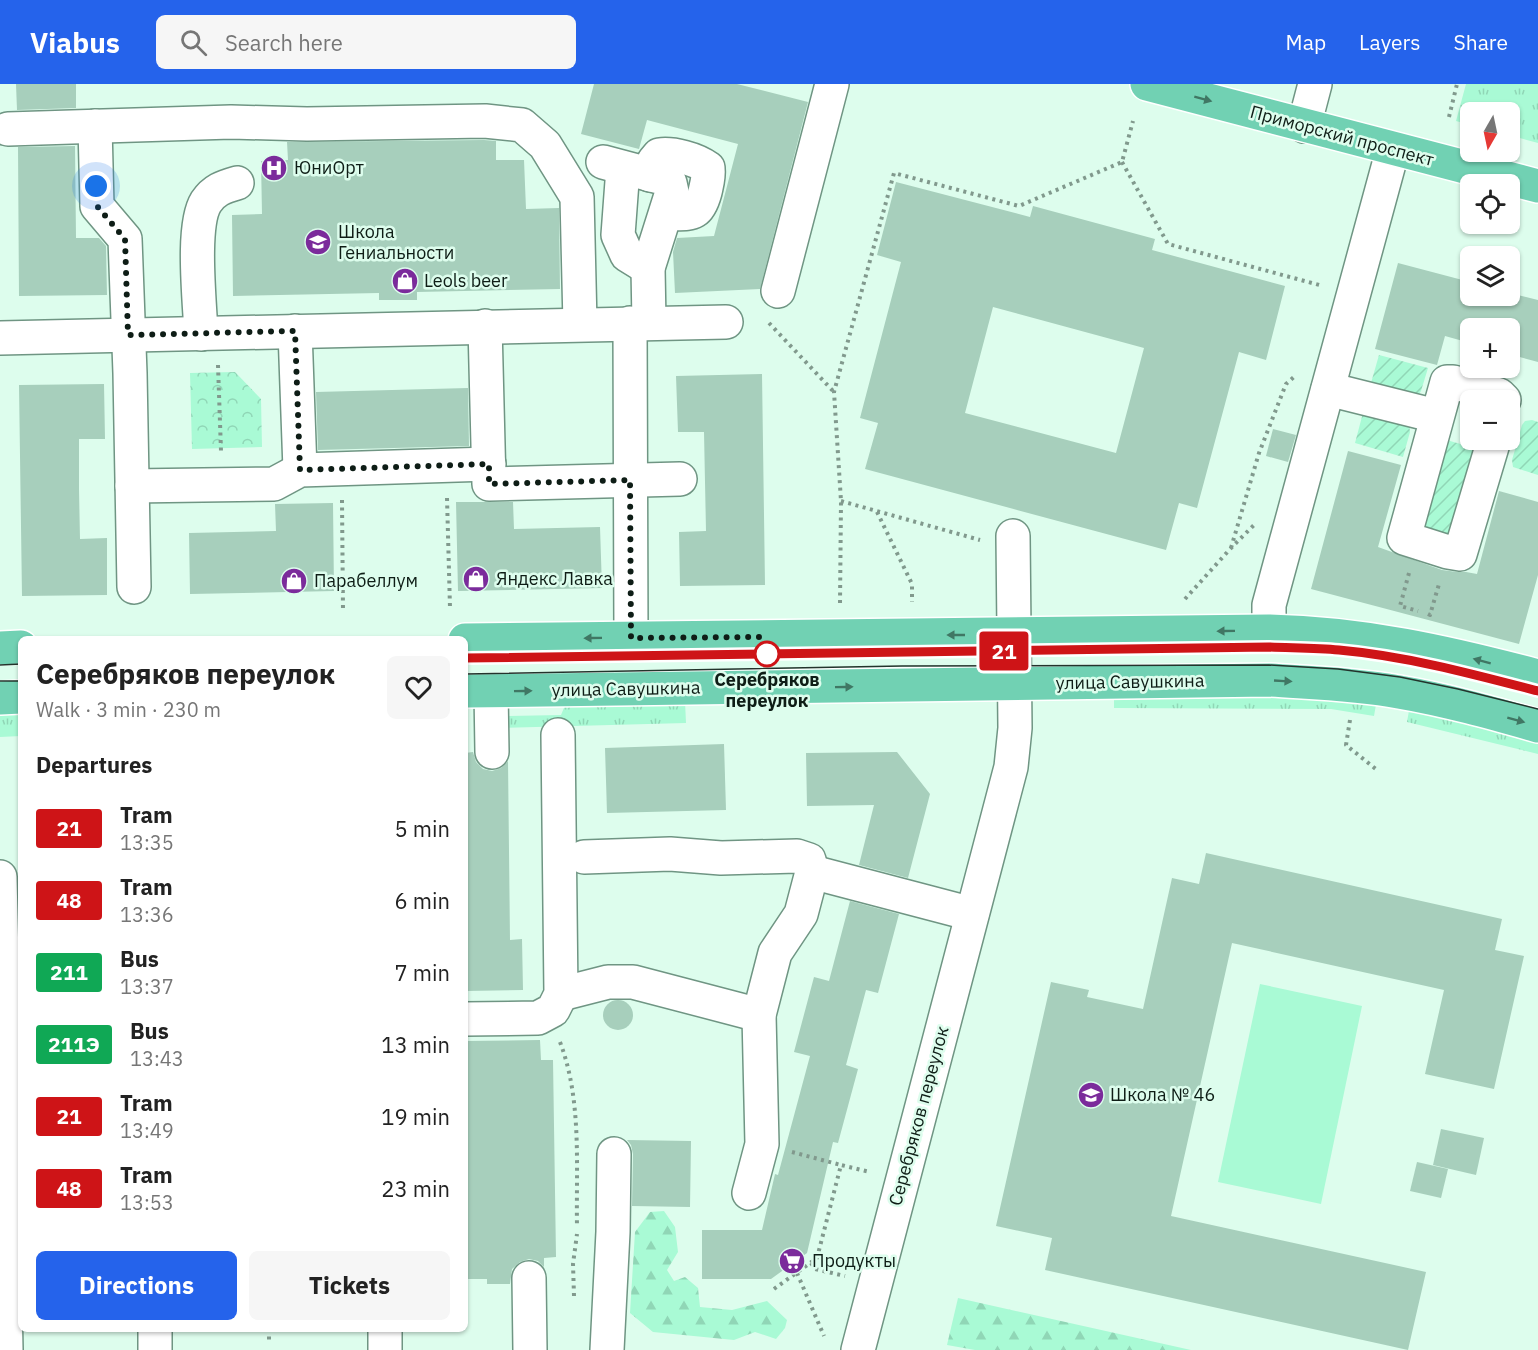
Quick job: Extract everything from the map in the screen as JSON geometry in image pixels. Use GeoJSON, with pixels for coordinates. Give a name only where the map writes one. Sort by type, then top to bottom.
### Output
{"type":"FeatureCollection","features":[{"type":"Feature","properties":{"kind":"main road","name":"Приморский проспект"},"geometry":{"type":"LineString","coordinates":[[1147,84],[1538,186]]}},
{"type":"Feature","properties":{"kind":"main road"},"geometry":{"type":"LineString","coordinates":[[468,640],[1269,630],[1311,632],[1408,644],[1538,676]]}},
{"type":"Feature","properties":{"kind":"main road"},"geometry":{"type":"LineString","coordinates":[[0,648],[18,647]]}},
{"type":"Feature","properties":{"kind":"main road","name":"улица Савушкина"},"geometry":{"type":"LineString","coordinates":[[478,691],[1269,680],[1337,684],[1396,691],[1538,726]]}},
{"type":"Feature","properties":{"kind":"main road"},"geometry":{"type":"LineString","coordinates":[[0,698],[18,697]]}},
{"type":"Feature","properties":{"kind":"street"},"geometry":{"type":"LineString","coordinates":[[778,291],[832,84]]}},
{"type":"Feature","properties":{"kind":"street"},"geometry":{"type":"LineString","coordinates":[[1304,126],[1315,84]]}},
{"type":"Feature","properties":{"kind":"street"},"geometry":{"type":"LineString","coordinates":[[8,129],[231,122],[307,124],[485,121],[522,125],[544,145],[577,197],[580,324]]}},
{"type":"Feature","properties":{"kind":"street"},"geometry":{"type":"LineString","coordinates":[[95,126],[97,206],[125,239],[134,587]]}},
{"type":"Feature","properties":{"kind":"street"},"geometry":{"type":"LineString","coordinates":[[1269,630],[1269,605],[1393,150]]}},
{"type":"Feature","properties":{"kind":"street"},"geometry":{"type":"LineString","coordinates":[[631,638],[630,480],[640,323],[648,268],[672,192],[670,183],[663,178],[625,168],[618,235],[627,255],[648,268]]}},
{"type":"Feature","properties":{"kind":"street"},"geometry":{"type":"LineString","coordinates":[[209,333],[198,229],[205,204],[217,189],[237,183]]}},
{"type":"Feature","properties":{"kind":"street"},"geometry":{"type":"LineString","coordinates":[[0,338],[295,331],[398,314],[485,326],[726,322]]}},
{"type":"Feature","properties":{"kind":"street"},"geometry":{"type":"LineString","coordinates":[[485,326],[489,484],[680,479]]}},
{"type":"Feature","properties":{"kind":"street"},"geometry":{"type":"LineString","coordinates":[[295,331],[300,470]]}},
{"type":"Feature","properties":{"kind":"street"},"geometry":{"type":"LineString","coordinates":[[1479,390],[1448,382],[1404,538],[1460,554],[1491,450]]}},
{"type":"Feature","properties":{"kind":"street"},"geometry":{"type":"LineString","coordinates":[[1329,389],[1437,416]]}},
{"type":"Feature","properties":{"kind":"street"},"geometry":{"type":"LineString","coordinates":[[132,486],[274,484],[300,470],[489,464]]}},
{"type":"Feature","properties":{"kind":"street","name":"Серебряков переулок"},"geometry":{"type":"LineString","coordinates":[[858,1350],[1011,767],[1015,728],[1013,542]]}},
{"type":"Feature","properties":{"kind":"street"},"geometry":{"type":"LineString","coordinates":[[478,691],[492,752]]}},
{"type":"Feature","properties":{"kind":"street"},"geometry":{"type":"LineString","coordinates":[[468,1019],[538,1018],[553,1010],[561,994],[558,735]]}},
{"type":"Feature","properties":{"kind":"street"},"geometry":{"type":"LineString","coordinates":[[584,857],[670,854],[721,858],[797,856],[809,860],[812,872],[801,914],[775,953],[759,1015],[762,1144],[749,1193]]}},
{"type":"Feature","properties":{"kind":"street"},"geometry":{"type":"LineString","coordinates":[[812,872],[972,914]]}},
{"type":"Feature","properties":{"kind":"street"},"geometry":{"type":"LineString","coordinates":[[0,877],[13,1059],[10,1281],[2,1300],[6,1350]]}},
{"type":"Feature","properties":{"kind":"street"},"geometry":{"type":"LineString","coordinates":[[561,994],[608,982],[633,982],[759,1015]]}},
{"type":"Feature","properties":{"kind":"street"},"geometry":{"type":"LineString","coordinates":[[607,1350],[614,1154]]}},
{"type":"Feature","properties":{"kind":"street"},"geometry":{"type":"LineString","coordinates":[[529,1278],[530,1350]]}},
{"type":"Feature","properties":{"kind":"street"},"geometry":{"type":"LineString","coordinates":[[155,1332],[156,1350]]}},
{"type":"Feature","properties":{"kind":"street"},"geometry":{"type":"LineString","coordinates":[[385,1332],[385,1350]]}},
{"type":"Feature","properties":{"kind":"path"},"geometry":{"type":"LineString","coordinates":[[1449,117],[1457,84]]}},
{"type":"Feature","properties":{"kind":"path"},"geometry":{"type":"LineString","coordinates":[[1133,121],[1122,162],[1168,244],[1354,294]]}},
{"type":"Feature","properties":{"kind":"path"},"geometry":{"type":"LineString","coordinates":[[840,609],[841,501],[834,392],[894,173],[1019,206],[1122,162]]}},
{"type":"Feature","properties":{"kind":"path"},"geometry":{"type":"LineString","coordinates":[[769,323],[834,392]]}},
{"type":"Feature","properties":{"kind":"path"},"geometry":{"type":"LineString","coordinates":[[209,333],[222,485]]}},
{"type":"Feature","properties":{"kind":"path"},"geometry":{"type":"LineString","coordinates":[[1231,548],[1259,453],[1286,384],[1303,369]]}},
{"type":"Feature","properties":{"kind":"path"},"geometry":{"type":"LineString","coordinates":[[446,465],[450,608]]}},
{"type":"Feature","properties":{"kind":"path"},"geometry":{"type":"LineString","coordinates":[[341,469],[343,610]]}},
{"type":"Feature","properties":{"kind":"path"},"geometry":{"type":"LineString","coordinates":[[841,501],[877,512],[1013,542]]}},
{"type":"Feature","properties":{"kind":"path"},"geometry":{"type":"LineString","coordinates":[[877,512],[912,584],[912,608]]}},
{"type":"Feature","properties":{"kind":"path"},"geometry":{"type":"LineString","coordinates":[[1178,606],[1256,524]]}},
{"type":"Feature","properties":{"kind":"path"},"geometry":{"type":"LineString","coordinates":[[1433,548],[1430,615],[1400,606],[1433,548]]}},
{"type":"Feature","properties":{"kind":"path"},"geometry":{"type":"LineString","coordinates":[[1350,720],[1346,745],[1377,770]]}},
{"type":"Feature","properties":{"kind":"path"},"geometry":{"type":"LineString","coordinates":[[560,1040],[570,1066],[575,1098],[577,1232],[573,1264],[574,1300]]}},
{"type":"Feature","properties":{"kind":"path"},"geometry":{"type":"LineString","coordinates":[[762,1144],[877,1174]]}},
{"type":"Feature","properties":{"kind":"path"},"geometry":{"type":"LineString","coordinates":[[774,1289],[817,1258],[841,1165]]}},
{"type":"Feature","properties":{"kind":"path"},"geometry":{"type":"LineString","coordinates":[[811,1263],[815,1269],[850,1278]]}},
{"type":"Feature","properties":{"kind":"path"},"geometry":{"type":"LineString","coordinates":[[797,1273],[824,1336]]}},
{"type":"Feature","properties":{"kind":"path"},"geometry":{"type":"LineString","coordinates":[[269,1332],[269,1344]]}},
{"type":"Feature","properties":{"kind":"green space"},"geometry":{"type":"Polygon","coordinates":[[[1466,84],[1538,84],[1538,143],[1520,138],[1520,102],[1461,102],[1466,84]]]}},
{"type":"Feature","properties":{"kind":"green space"},"geometry":{"type":"Polygon","coordinates":[[[1460,106],[1460,122],[1456,121],[1460,106]]]}},
{"type":"Feature","properties":{"kind":"green space"},"geometry":{"type":"Polygon","coordinates":[[[1379,355],[1428,368],[1421,391],[1416,398],[1369,390],[1379,355]]]}},
{"type":"Feature","properties":{"kind":"green space"},"geometry":{"type":"Polygon","coordinates":[[[235,372],[261,399],[262,447],[192,449],[190,373],[235,372]]]}},
{"type":"Feature","properties":{"kind":"green space"},"geometry":{"type":"Polygon","coordinates":[[[1364,409],[1409,423],[1410,432],[1403,457],[1355,443],[1364,409]]]}},
{"type":"Feature","properties":{"kind":"green space"},"geometry":{"type":"Polygon","coordinates":[[[1525,421],[1538,422],[1538,475],[1513,467],[1512,460],[1515,450],[1520,450],[1520,432],[1525,421]]]}},
{"type":"Feature","properties":{"kind":"green space"},"geometry":{"type":"Polygon","coordinates":[[[1443,439],[1460,444],[1460,450],[1478,450],[1452,542],[1416,532],[1443,439]]]}},
{"type":"Feature","properties":{"kind":"green space"},"geometry":{"type":"Polygon","coordinates":[[[1269,694],[1377,699],[1374,716],[1331,709],[1114,708],[1114,695],[1269,694]]]}},
{"type":"Feature","properties":{"kind":"green space"},"geometry":{"type":"Polygon","coordinates":[[[685,701],[686,723],[501,728],[507,716],[561,715],[566,703],[685,701]]]}},
{"type":"Feature","properties":{"kind":"green space"},"geometry":{"type":"Polygon","coordinates":[[[1410,705],[1538,737],[1538,754],[1407,722],[1410,705]]]}},
{"type":"Feature","properties":{"kind":"green space"},"geometry":{"type":"Polygon","coordinates":[[[18,711],[18,736],[0,737],[0,712],[18,711]]]}},
{"type":"Feature","properties":{"kind":"green space"},"geometry":{"type":"Polygon","coordinates":[[[1260,984],[1362,1006],[1321,1204],[1218,1182],[1260,984]]]}},
{"type":"Feature","properties":{"kind":"green space"},"geometry":{"type":"Polygon","coordinates":[[[664,1211],[675,1227],[678,1252],[667,1270],[674,1281],[685,1277],[698,1288],[700,1307],[732,1310],[767,1301],[787,1320],[785,1328],[776,1339],[755,1332],[734,1340],[653,1332],[630,1313],[635,1232],[650,1212],[664,1211]]]}},
{"type":"Feature","properties":{"kind":"green space"},"geometry":{"type":"Polygon","coordinates":[[[958,1298],[1191,1350],[975,1350],[947,1345],[958,1298]]]}},
{"type":"Feature","properties":{"kind":"building"},"geometry":{"type":"Polygon","coordinates":[[[16,84],[76,84],[76,108],[17,110],[16,84]]]}},
{"type":"Feature","properties":{"kind":"building"},"geometry":{"type":"Polygon","coordinates":[[[594,84],[737,84],[808,102],[760,289],[675,293],[673,252],[677,238],[714,236],[738,144],[647,120],[639,149],[581,134],[594,84]]]}},
{"type":"Feature","properties":{"kind":"building"},"geometry":{"type":"Polygon","coordinates":[[[496,141],[496,160],[524,160],[526,209],[559,208],[560,289],[417,292],[417,300],[379,300],[379,293],[233,296],[232,215],[262,214],[261,161],[288,160],[287,142],[496,141]]]}},
{"type":"Feature","properties":{"kind":"building"},"geometry":{"type":"Polygon","coordinates":[[[75,146],[76,238],[99,238],[106,246],[107,295],[19,296],[18,147],[75,146]]]}},
{"type":"Feature","properties":{"kind":"building"},"geometry":{"type":"Polygon","coordinates":[[[896,182],[1030,217],[1033,206],[1155,239],[1152,250],[1285,286],[1266,360],[1239,352],[1197,508],[1179,503],[1166,550],[865,469],[878,423],[860,418],[901,262],[877,255],[896,182]],[[993,307],[965,413],[1116,453],[1144,348],[993,307]]]}},
{"type":"Feature","properties":{"kind":"building"},"geometry":{"type":"Polygon","coordinates":[[[1398,263],[1460,279],[1460,306],[1520,306],[1520,296],[1538,300],[1538,362],[1520,357],[1520,318],[1460,318],[1460,340],[1445,336],[1437,365],[1375,349],[1398,263]]]}},
{"type":"Feature","properties":{"kind":"building"},"geometry":{"type":"Polygon","coordinates":[[[762,374],[765,585],[680,586],[679,532],[706,531],[704,432],[678,432],[676,376],[762,374]]]}},
{"type":"Feature","properties":{"kind":"building"},"geometry":{"type":"Polygon","coordinates":[[[104,384],[105,439],[79,439],[79,489],[80,539],[107,538],[107,595],[22,596],[19,385],[104,384]]]}},
{"type":"Feature","properties":{"kind":"building"},"geometry":{"type":"Polygon","coordinates":[[[468,388],[469,446],[318,450],[316,392],[468,388]]]}},
{"type":"Feature","properties":{"kind":"building"},"geometry":{"type":"Polygon","coordinates":[[[1273,429],[1296,435],[1288,462],[1266,456],[1273,429]]]}},
{"type":"Feature","properties":{"kind":"building"},"geometry":{"type":"Polygon","coordinates":[[[1348,451],[1401,465],[1378,547],[1442,570],[1477,574],[1499,491],[1538,502],[1538,575],[1519,644],[1311,589],[1348,451]]]}},
{"type":"Feature","properties":{"kind":"building"},"geometry":{"type":"Polygon","coordinates":[[[456,502],[513,502],[514,529],[600,527],[602,588],[458,591],[456,502]]]}},
{"type":"Feature","properties":{"kind":"building"},"geometry":{"type":"Polygon","coordinates":[[[333,503],[334,591],[190,594],[189,533],[276,531],[275,504],[333,503]]]}},
{"type":"Feature","properties":{"kind":"building"},"geometry":{"type":"Polygon","coordinates":[[[724,744],[726,810],[607,813],[605,748],[724,744]]]}},
{"type":"Feature","properties":{"kind":"building"},"geometry":{"type":"Polygon","coordinates":[[[473,752],[476,762],[483,769],[492,771],[501,768],[508,761],[510,940],[522,939],[523,990],[468,991],[468,753],[473,752]]]}},
{"type":"Feature","properties":{"kind":"building"},"geometry":{"type":"Polygon","coordinates":[[[897,752],[930,794],[908,878],[859,865],[874,805],[807,806],[806,753],[897,752]]]}},
{"type":"Feature","properties":{"kind":"building"},"geometry":{"type":"Polygon","coordinates":[[[1206,853],[1502,919],[1495,950],[1524,956],[1494,1089],[1425,1074],[1444,990],[1232,943],[1171,1216],[1426,1272],[1408,1350],[1045,1270],[1052,1238],[996,1226],[1051,982],[1089,990],[1087,997],[1143,1009],[1172,878],[1199,884],[1206,853]]]}},
{"type":"Feature","properties":{"kind":"building"},"geometry":{"type":"Polygon","coordinates":[[[850,901],[899,914],[878,993],[866,990],[846,1065],[858,1069],[838,1143],[833,1142],[807,1253],[771,1279],[702,1279],[702,1230],[762,1230],[775,1174],[778,1175],[810,1056],[794,1052],[814,977],[829,981],[850,901]]]}},
{"type":"Feature","properties":{"kind":"building"},"geometry":{"type":"Polygon","coordinates":[[[618,1000],[629,1004],[633,1015],[629,1026],[618,1030],[607,1026],[603,1015],[607,1004],[618,1000]]]}},
{"type":"Feature","properties":{"kind":"building"},"geometry":{"type":"Polygon","coordinates":[[[540,1040],[541,1060],[553,1060],[556,1257],[544,1258],[544,1267],[538,1261],[529,1259],[520,1262],[512,1269],[510,1284],[487,1284],[487,1279],[468,1279],[468,1041],[540,1040]]]}},
{"type":"Feature","properties":{"kind":"building"},"geometry":{"type":"Polygon","coordinates":[[[1441,1129],[1484,1138],[1476,1175],[1433,1165],[1441,1129]]]}},
{"type":"Feature","properties":{"kind":"building"},"geometry":{"type":"Polygon","coordinates":[[[627,1140],[691,1141],[690,1207],[632,1206],[633,1154],[627,1140]]]}},
{"type":"Feature","properties":{"kind":"building"},"geometry":{"type":"Polygon","coordinates":[[[1417,1162],[1448,1169],[1441,1198],[1410,1191],[1417,1162]]]}},
{"type":"Feature","properties":{"kind":"tram line"},"geometry":{"type":"LineString","coordinates":[[468,658],[1269,647],[1339,650],[1389,657],[1439,666],[1538,691]]}},
{"type":"Feature","properties":{"kind":"tram line","name":"21"},"geometry":{"type":"LineString","coordinates":[[468,658],[1269,647],[1339,650],[1404,660],[1462,671],[1538,691]]}},
{"type":"Feature","properties":{"kind":"tram line"},"geometry":{"type":"LineString","coordinates":[[0,665],[18,664]]}},
{"type":"Feature","properties":{"kind":"tram line"},"geometry":{"type":"LineString","coordinates":[[468,674],[902,666],[1269,665],[1338,669],[1400,677],[1538,709]]}},
{"type":"Feature","properties":{"kind":"tram line"},"geometry":{"type":"LineString","coordinates":[[0,681],[18,681]]}},
{"type":"Feature","properties":{"kind":"place","name":"ЮниОрт"},"geometry":{"type":"Point","coordinates":[274,168]}},
{"type":"Feature","properties":{"kind":"place","name":"Школа Гениальности"},"geometry":{"type":"Point","coordinates":[318,242]}},
{"type":"Feature","properties":{"kind":"place","name":"Leols beer"},"geometry":{"type":"Point","coordinates":[405,281]}},
{"type":"Feature","properties":{"kind":"place","name":"Яндекс Лавка"},"geometry":{"type":"Point","coordinates":[476,579]}},
{"type":"Feature","properties":{"kind":"place","name":"Парабеллум"},"geometry":{"type":"Point","coordinates":[294,581]}},
{"type":"Feature","properties":{"kind":"place","name":"Серебряков переулок"},"geometry":{"type":"Point","coordinates":[767,654]}},
{"type":"Feature","properties":{"kind":"place","name":"Школа № 46"},"geometry":{"type":"Point","coordinates":[1091,1095]}},
{"type":"Feature","properties":{"kind":"place","name":"Продукты"},"geometry":{"type":"Point","coordinates":[792,1261]}},
{"type":"Feature","properties":{"kind":"route"},"geometry":{"type":"LineString","coordinates":[[96,186],[97,206],[125,239],[128,335],[295,331],[300,470],[489,464],[489,484],[630,480],[631,638],[761,637],[767,654]]}}]}
